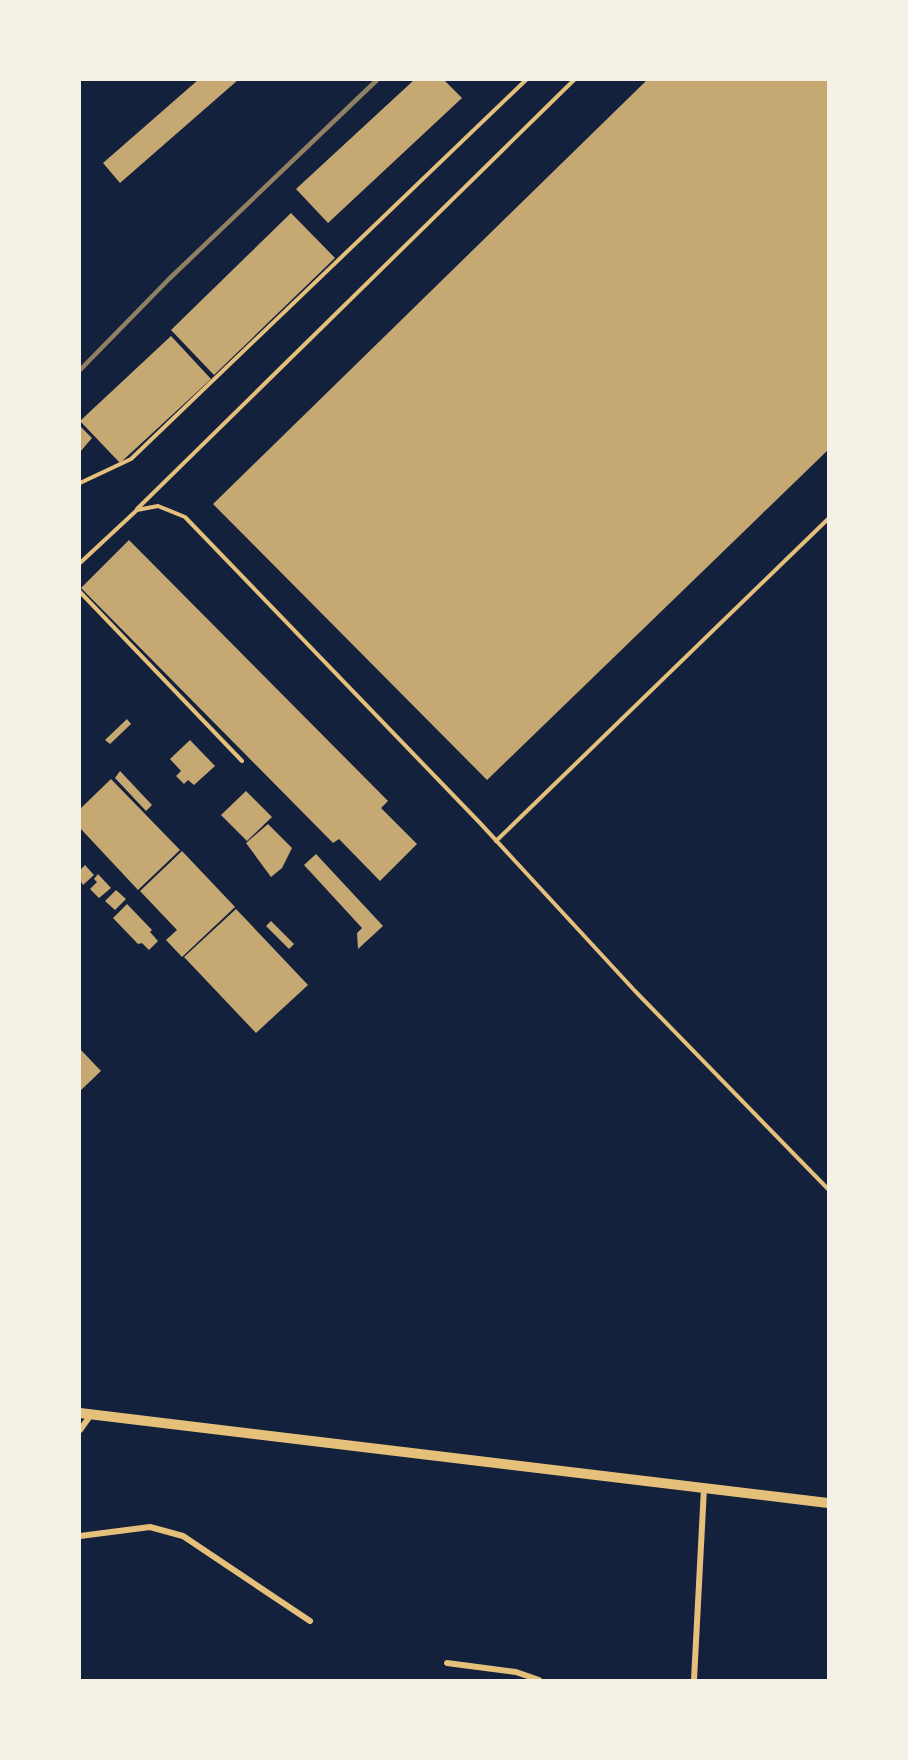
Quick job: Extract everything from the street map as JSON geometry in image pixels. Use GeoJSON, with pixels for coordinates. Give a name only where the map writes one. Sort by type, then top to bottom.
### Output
{"type":"FeatureCollection","features":[{"type":"Feature","properties":{"kind":"street"},"geometry":{"type":"LineString","coordinates":[[80,1430],[85,1414],[828,1503]]}},
{"type":"Feature","properties":{"kind":"street"},"geometry":{"type":"LineString","coordinates":[[694,1680],[704,1488]]}},
{"type":"Feature","properties":{"kind":"street"},"geometry":{"type":"LineString","coordinates":[[80,1536],[150,1527],[183,1536],[310,1621]]}},
{"type":"Feature","properties":{"kind":"street"},"geometry":{"type":"LineString","coordinates":[[447,1663],[516,1672],[539,1680]]}},
{"type":"Feature","properties":{"kind":"lane"},"geometry":{"type":"LineString","coordinates":[[80,483],[131,459],[526,80]]}},
{"type":"Feature","properties":{"kind":"lane"},"geometry":{"type":"LineString","coordinates":[[80,563],[137,510],[574,80]]}},
{"type":"Feature","properties":{"kind":"lane"},"geometry":{"type":"LineString","coordinates":[[137,510],[158,506],[185,517],[496,841],[635,991],[828,1189]]}},
{"type":"Feature","properties":{"kind":"lane"},"geometry":{"type":"LineString","coordinates":[[496,841],[828,519]]}},
{"type":"Feature","properties":{"kind":"lane"},"geometry":{"type":"LineString","coordinates":[[80,592],[242,761]]}},
{"type":"Feature","properties":{"kind":"building"},"geometry":{"type":"Polygon","coordinates":[[[198,80],[238,80],[120,183],[103,163],[198,80]]]}},
{"type":"Feature","properties":{"kind":"building"},"geometry":{"type":"Polygon","coordinates":[[[414,80],[444,80],[462,98],[328,223],[296,189],[414,80]]]}},
{"type":"Feature","properties":{"kind":"building"},"geometry":{"type":"Polygon","coordinates":[[[647,80],[828,80],[828,450],[487,780],[213,504],[647,80]]]}},
{"type":"Feature","properties":{"kind":"building"},"geometry":{"type":"Polygon","coordinates":[[[291,213],[335,258],[214,375],[171,330],[291,213]]]}},
{"type":"Feature","properties":{"kind":"building"},"geometry":{"type":"Polygon","coordinates":[[[171,336],[211,379],[120,463],[80,421],[171,336]]]}},
{"type":"Feature","properties":{"kind":"building"},"geometry":{"type":"Polygon","coordinates":[[[80,426],[92,438],[80,452],[80,426]]]}},
{"type":"Feature","properties":{"kind":"building"},"geometry":{"type":"Polygon","coordinates":[[[129,540],[388,801],[381,808],[417,844],[380,881],[339,839],[333,843],[81,588],[129,540]]]}},
{"type":"Feature","properties":{"kind":"building"},"geometry":{"type":"Polygon","coordinates":[[[127,719],[131,724],[110,744],[105,740],[127,719]]]}},
{"type":"Feature","properties":{"kind":"building"},"geometry":{"type":"Polygon","coordinates":[[[190,740],[215,766],[194,785],[188,780],[184,784],[176,776],[181,771],[170,759],[190,740]]]}},
{"type":"Feature","properties":{"kind":"building"},"geometry":{"type":"Polygon","coordinates":[[[120,771],[152,805],[146,811],[115,778],[120,771]]]}},
{"type":"Feature","properties":{"kind":"building"},"geometry":{"type":"Polygon","coordinates":[[[111,779],[180,850],[138,890],[80,828],[80,809],[111,779]]]}},
{"type":"Feature","properties":{"kind":"building"},"geometry":{"type":"Polygon","coordinates":[[[246,791],[272,817],[247,841],[221,815],[246,791]]]}},
{"type":"Feature","properties":{"kind":"building"},"geometry":{"type":"Polygon","coordinates":[[[268,824],[292,848],[282,868],[271,877],[246,843],[268,824]]]}},
{"type":"Feature","properties":{"kind":"building"},"geometry":{"type":"Polygon","coordinates":[[[182,851],[235,907],[182,957],[166,940],[177,930],[140,891],[182,851]]]}},
{"type":"Feature","properties":{"kind":"building"},"geometry":{"type":"Polygon","coordinates":[[[316,854],[383,926],[358,949],[357,933],[362,928],[304,865],[316,854]]]}},
{"type":"Feature","properties":{"kind":"building"},"geometry":{"type":"Polygon","coordinates":[[[85,865],[94,875],[83,885],[80,880],[80,870],[85,865]]]}},
{"type":"Feature","properties":{"kind":"building"},"geometry":{"type":"Polygon","coordinates":[[[98,874],[111,888],[99,898],[90,889],[97,882],[94,879],[98,874]]]}},
{"type":"Feature","properties":{"kind":"building"},"geometry":{"type":"Polygon","coordinates":[[[116,890],[126,899],[115,910],[105,901],[116,890]]]}},
{"type":"Feature","properties":{"kind":"building"},"geometry":{"type":"Polygon","coordinates":[[[127,904],[152,930],[150,932],[158,941],[149,950],[142,943],[138,944],[113,918],[127,904]]]}},
{"type":"Feature","properties":{"kind":"building"},"geometry":{"type":"Polygon","coordinates":[[[236,909],[308,985],[256,1033],[184,957],[236,909]]]}},
{"type":"Feature","properties":{"kind":"building"},"geometry":{"type":"Polygon","coordinates":[[[271,921],[294,944],[289,949],[266,926],[271,921]]]}},
{"type":"Feature","properties":{"kind":"building"},"geometry":{"type":"Polygon","coordinates":[[[80,1049],[101,1071],[80,1091],[80,1049]]]}},
{"type":"Feature","properties":{"kind":"railway"},"geometry":{"type":"LineString","coordinates":[[80,370],[169,279],[377,80]]}}]}
